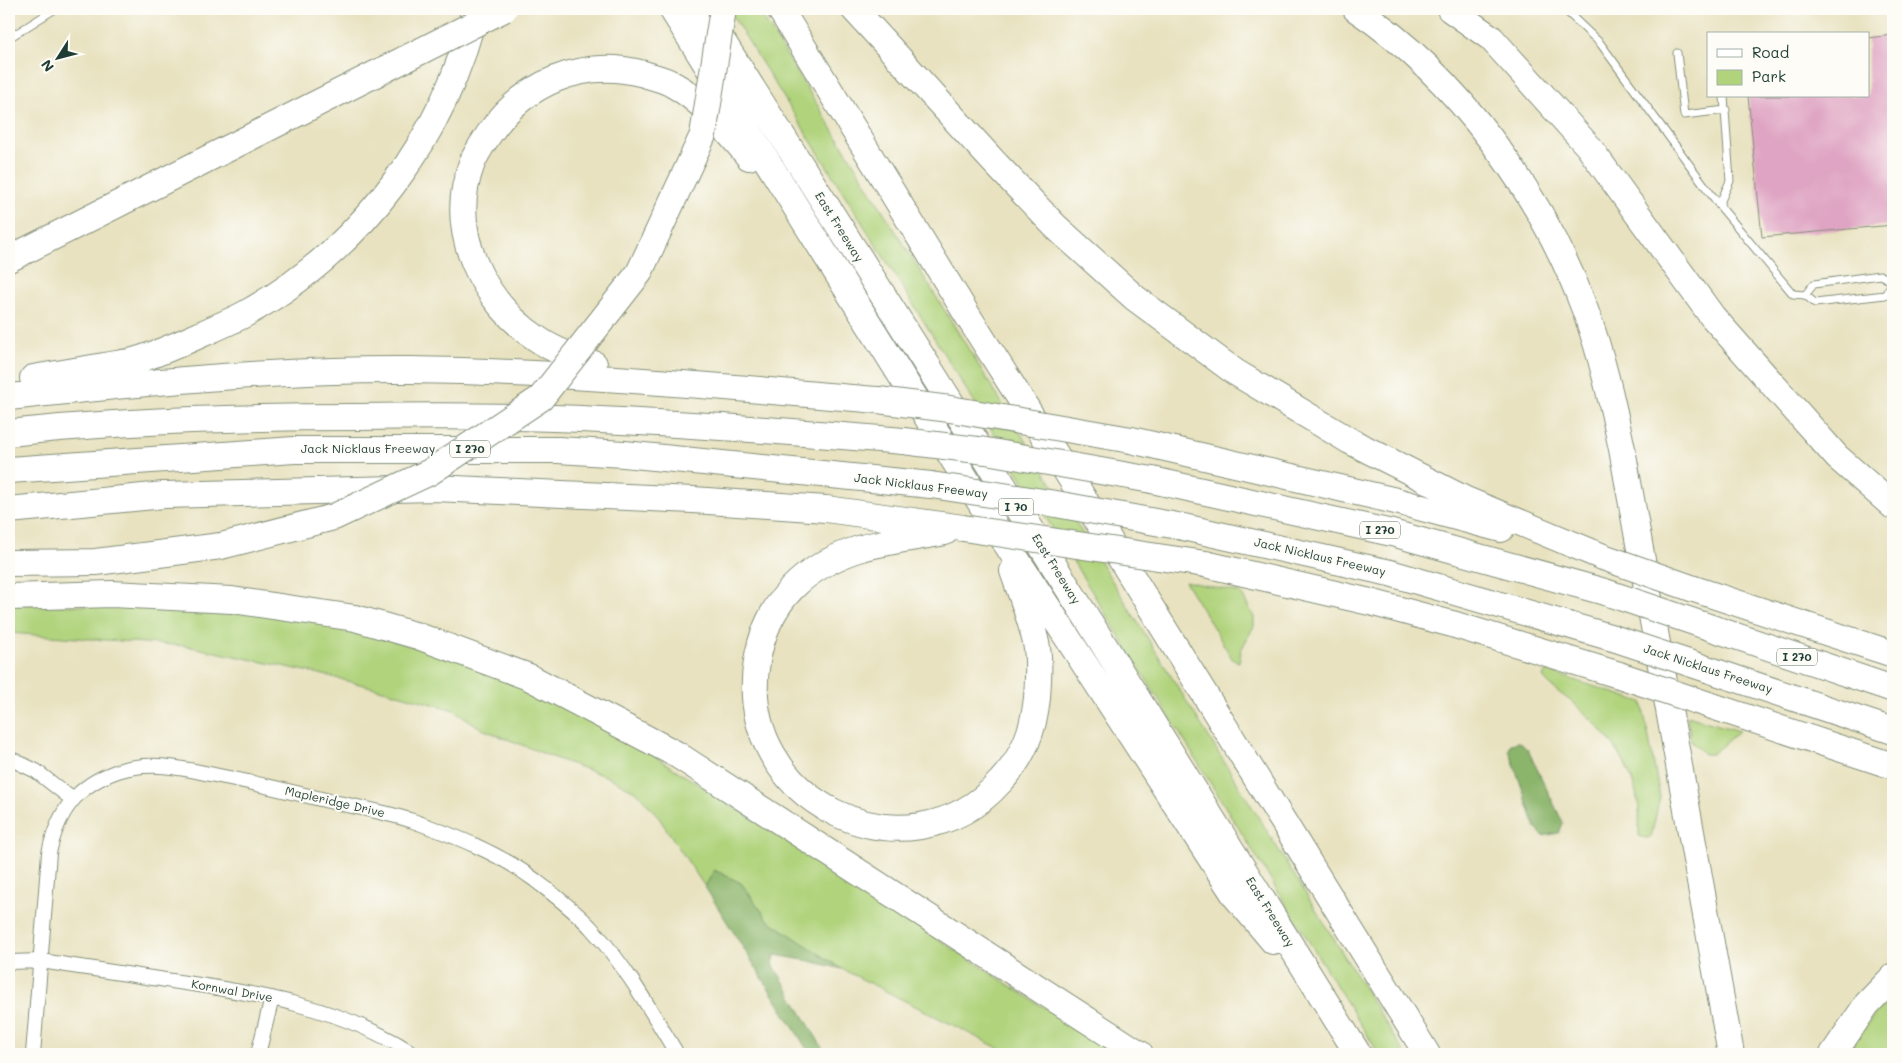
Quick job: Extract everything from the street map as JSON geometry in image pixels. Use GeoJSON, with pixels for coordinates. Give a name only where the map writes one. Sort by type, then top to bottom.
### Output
{"type":"FeatureCollection","features":[{"type":"Feature","properties":{"kind":"highway"},"geometry":{"type":"LineString","coordinates":[[9,382],[136,360],[188,340],[245,314],[295,282],[344,240],[370,213],[415,154],[437,115],[460,59],[475,9]]}},
{"type":"Feature","properties":{"kind":"highway"},"geometry":{"type":"LineString","coordinates":[[9,259],[504,9]]}},
{"type":"Feature","properties":{"kind":"highway"},"geometry":{"type":"LineString","coordinates":[[672,9],[1002,537],[1236,897],[1328,1006]]}},
{"type":"Feature","properties":{"kind":"highway","name":"East Freeway"},"geometry":{"type":"LineString","coordinates":[[702,9],[1099,637],[1358,1054]]}},
{"type":"Feature","properties":{"kind":"highway"},"geometry":{"type":"LineString","coordinates":[[9,563],[96,562],[221,546],[334,517],[430,472],[541,398],[639,273],[703,135],[723,9]]}},
{"type":"Feature","properties":{"kind":"highway"},"geometry":{"type":"LineString","coordinates":[[780,9],[971,321],[1082,496],[1427,1054]]}},
{"type":"Feature","properties":{"kind":"highway"},"geometry":{"type":"LineString","coordinates":[[854,9],[986,154],[1055,226],[1135,298],[1235,372],[1350,441],[1458,495],[1603,557]]}},
{"type":"Feature","properties":{"kind":"highway"},"geometry":{"type":"LineString","coordinates":[[1356,9],[1407,49],[1436,76],[1498,148],[1545,222],[1572,277],[1585,310],[1611,396],[1622,449],[1731,1054]]}},
{"type":"Feature","properties":{"kind":"highway"},"geometry":{"type":"LineString","coordinates":[[1450,9],[1491,38],[1588,146],[1712,316],[1837,456],[1893,506]]}},
{"type":"Feature","properties":{"kind":"highway"},"geometry":{"type":"LineString","coordinates":[[679,384],[609,369],[540,341],[522,328],[508,314],[494,299],[483,282],[474,264],[463,220],[466,184],[472,163],[478,151],[497,122],[511,108],[526,95],[542,85],[588,69],[634,71],[672,84],[715,118],[747,154],[822,250]]}},
{"type":"Feature","properties":{"kind":"highway"},"geometry":{"type":"LineString","coordinates":[[9,397],[149,382],[346,371],[410,370],[544,374],[679,384],[878,400],[960,411],[1131,440],[1396,501],[1603,557],[1893,654]]}},
{"type":"Feature","properties":{"kind":"highway","name":"I 270"},"geometry":{"type":"LineString","coordinates":[[9,433],[93,425],[287,417],[551,418],[672,423],[903,441],[986,451],[1152,480],[1392,533],[1605,592],[1893,689]]}},
{"type":"Feature","properties":{"kind":"highway","name":"Jack Nicklaus Freeway"},"geometry":{"type":"LineString","coordinates":[[9,470],[294,450],[558,450],[624,454],[931,485],[1056,504],[1183,528],[1287,549],[1390,573],[1614,638],[1893,731]]}},
{"type":"Feature","properties":{"kind":"highway"},"geometry":{"type":"LineString","coordinates":[[9,510],[164,495],[434,488],[693,500],[826,509],[1205,564],[1288,582],[1415,614],[1619,675],[1893,766]]}},
{"type":"Feature","properties":{"kind":"highway"},"geometry":{"type":"LineString","coordinates":[[963,528],[864,548],[828,562],[799,580],[786,593],[766,627],[758,653],[754,678],[755,706],[765,743],[783,771],[798,789],[816,803],[834,813],[880,827],[911,827],[940,822],[982,800],[1016,763],[1035,719],[1038,672],[1036,644],[1002,537]]}},
{"type":"Feature","properties":{"kind":"highway"},"geometry":{"type":"LineString","coordinates":[[9,597],[112,594],[232,600],[355,618],[418,636],[529,676],[676,754],[1140,1054]]}},
{"type":"Feature","properties":{"kind":"highway"},"geometry":{"type":"LineString","coordinates":[[1833,1054],[1867,1004],[1893,977]]}},
{"type":"Feature","properties":{"kind":"street"},"geometry":{"type":"LineString","coordinates":[[9,758],[36,771],[72,799]]}},
{"type":"Feature","properties":{"kind":"street","name":"Mapleridge Drive"},"geometry":{"type":"LineString","coordinates":[[33,1054],[49,853],[58,824],[72,799],[103,778],[119,771],[156,766],[172,767],[247,781],[410,820],[506,860],[535,880],[590,927],[632,980],[677,1054]]}},
{"type":"Feature","properties":{"kind":"street","name":"Kornwal Drive"},"geometry":{"type":"LineString","coordinates":[[9,962],[41,961],[243,991],[340,1018],[378,1034],[414,1054]]}},
{"type":"Feature","properties":{"kind":"street"},"geometry":{"type":"LineString","coordinates":[[258,1054],[272,998]]}},
{"type":"Feature","properties":{"kind":"lane"},"geometry":{"type":"LineString","coordinates":[[9,38],[55,9]]}},
{"type":"Feature","properties":{"kind":"lane"},"geometry":{"type":"LineString","coordinates":[[1564,9],[1600,43],[1719,205],[1793,294],[1805,295],[1815,303],[1884,295],[1893,282],[1880,275],[1814,284],[1805,295]]}},
{"type":"Feature","properties":{"kind":"lane"},"geometry":{"type":"LineString","coordinates":[[1677,53],[1684,115],[1726,110]]}},
{"type":"Feature","properties":{"kind":"lane"},"geometry":{"type":"LineString","coordinates":[[1719,205],[1730,181],[1724,98]]}},
{"type":"Feature","properties":{"kind":"green space"},"geometry":{"type":"Polygon","coordinates":[[[728,9],[758,9],[1405,1054],[1379,1054],[728,9]]]}},
{"type":"Feature","properties":{"kind":"green space"},"geometry":{"type":"Polygon","coordinates":[[[1185,581],[1241,593],[1254,617],[1254,626],[1241,650],[1239,662],[1233,660],[1185,581]]]}},
{"type":"Feature","properties":{"kind":"green space"},"geometry":{"type":"Polygon","coordinates":[[[9,604],[284,611],[463,660],[608,726],[1116,1054],[1008,1053],[842,969],[768,920],[741,883],[714,870],[705,887],[657,815],[637,792],[608,777],[482,729],[454,710],[320,674],[187,646],[9,633],[9,604]]]}},
{"type":"Feature","properties":{"kind":"green space"},"geometry":{"type":"Polygon","coordinates":[[[1546,671],[1642,702],[1660,797],[1651,837],[1639,836],[1639,806],[1635,788],[1624,761],[1599,727],[1574,703],[1546,681],[1543,677],[1546,671]]]}},
{"type":"Feature","properties":{"kind":"green space"},"geometry":{"type":"Polygon","coordinates":[[[1687,716],[1739,731],[1712,754],[1704,754],[1691,741],[1687,716]]]}},
{"type":"Feature","properties":{"kind":"green space"},"geometry":{"type":"Polygon","coordinates":[[[1519,742],[1528,750],[1563,823],[1559,833],[1543,836],[1536,829],[1509,750],[1511,744],[1519,742]]]}},
{"type":"Feature","properties":{"kind":"green space"},"geometry":{"type":"Polygon","coordinates":[[[714,870],[741,883],[768,920],[842,969],[775,955],[773,964],[826,1054],[810,1054],[705,887],[714,870]]]}},
{"type":"Feature","properties":{"kind":"green space"},"geometry":{"type":"Polygon","coordinates":[[[1893,991],[1893,1046],[1887,1054],[1844,1054],[1893,991]]]}},
{"type":"Feature","properties":{"kind":"building"},"geometry":{"type":"Polygon","coordinates":[[[1893,35],[1893,225],[1762,237],[1748,98],[1870,98],[1870,38],[1893,35]]]}}]}
